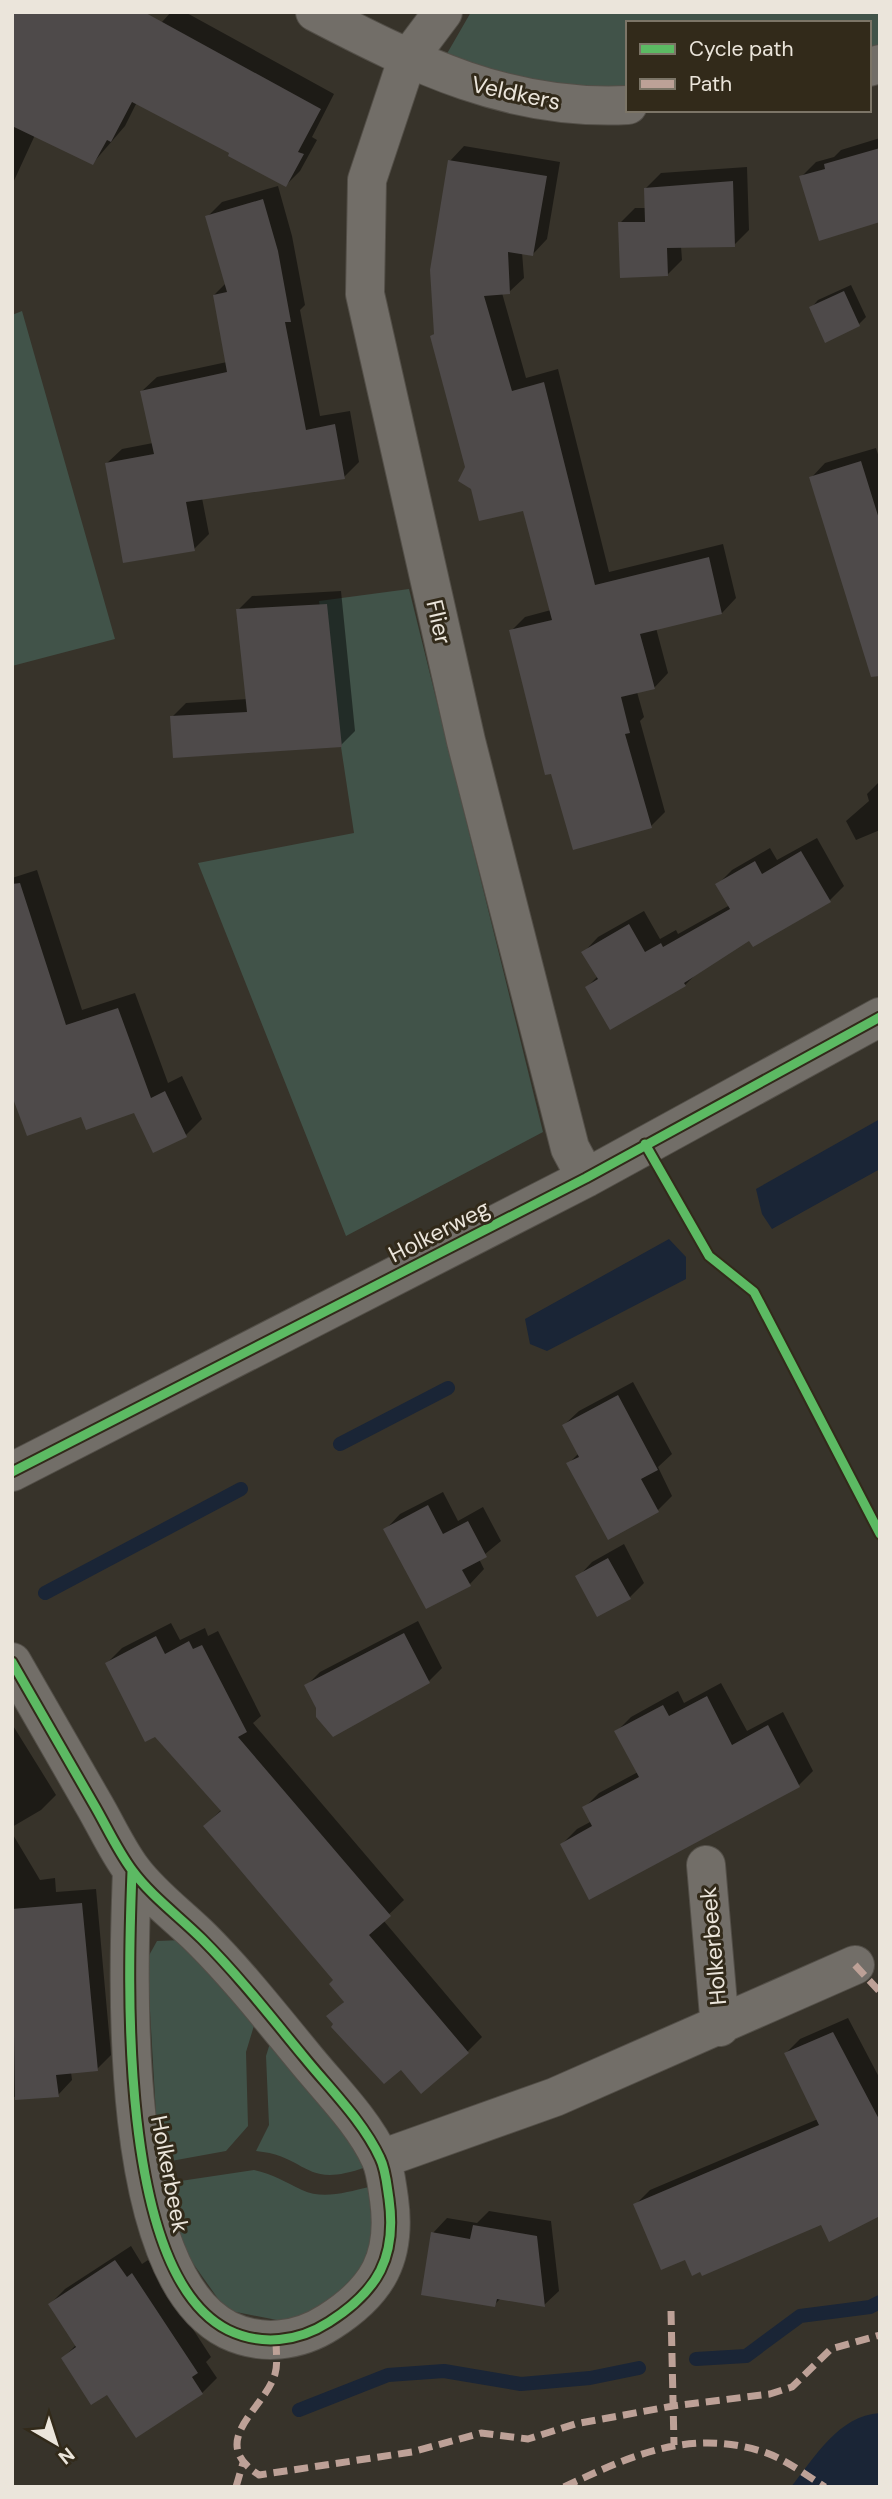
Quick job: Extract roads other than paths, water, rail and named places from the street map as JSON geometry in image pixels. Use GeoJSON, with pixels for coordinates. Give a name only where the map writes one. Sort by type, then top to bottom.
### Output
{"type":"FeatureCollection","features":[{"type":"Feature","properties":{"kind":"street","name":"Veldkers"},"geometry":{"type":"LineString","coordinates":[[315,12],[407,60],[457,80],[583,107],[626,105]]}},
{"type":"Feature","properties":{"kind":"street"},"geometry":{"type":"LineString","coordinates":[[407,60],[443,12]]}},
{"type":"Feature","properties":{"kind":"street","name":"Flier"},"geometry":{"type":"LineString","coordinates":[[407,60],[367,180],[365,294],[470,755],[570,1148],[586,1178]]}},
{"type":"Feature","properties":{"kind":"street","name":"Holkerweg"},"geometry":{"type":"LineString","coordinates":[[12,1472],[586,1178],[880,1017]]}},
{"type":"Feature","properties":{"kind":"street","name":"Holkerbeek"},"geometry":{"type":"LineString","coordinates":[[12,1662],[132,1871],[205,1942],[256,1998],[353,2118],[381,2160],[393,2230],[388,2256],[374,2284],[348,2308],[303,2336],[276,2341],[256,2339],[228,2329],[195,2305],[173,2266],[156,2222],[144,2160],[131,2053],[128,1979],[132,1871]]}},
{"type":"Feature","properties":{"kind":"street","name":"Holkerbeek"},"geometry":{"type":"LineString","coordinates":[[706,1865],[720,2027]]}},
{"type":"Feature","properties":{"kind":"street","name":"Holkerbeek"},"geometry":{"type":"LineString","coordinates":[[381,2160],[555,2097],[720,2027],[855,1965]]}},
{"type":"Feature","properties":{"kind":"water"},"geometry":{"type":"Polygon","coordinates":[[[880,1119],[880,1169],[772,1229],[762,1214],[756,1189],[880,1119]]]}},
{"type":"Feature","properties":{"kind":"water"},"geometry":{"type":"Polygon","coordinates":[[[669,1239],[686,1257],[686,1279],[547,1351],[530,1344],[525,1319],[669,1239]]]}},
{"type":"Feature","properties":{"kind":"water"},"geometry":{"type":"Polygon","coordinates":[[[880,2413],[880,2487],[791,2487],[819,2451],[840,2430],[865,2416],[880,2413]]]}},
{"type":"Feature","properties":{"kind":"waterway"},"geometry":{"type":"LineString","coordinates":[[340,1444],[448,1388]]}},
{"type":"Feature","properties":{"kind":"waterway"},"geometry":{"type":"LineString","coordinates":[[45,1593],[241,1489]]}},
{"type":"Feature","properties":{"kind":"waterway"},"geometry":{"type":"LineString","coordinates":[[696,2359],[746,2356],[800,2316],[870,2307],[880,2302]]}},
{"type":"Feature","properties":{"kind":"waterway"},"geometry":{"type":"LineString","coordinates":[[299,2410],[388,2375],[444,2371],[521,2384],[590,2378],[639,2368]]}}]}
